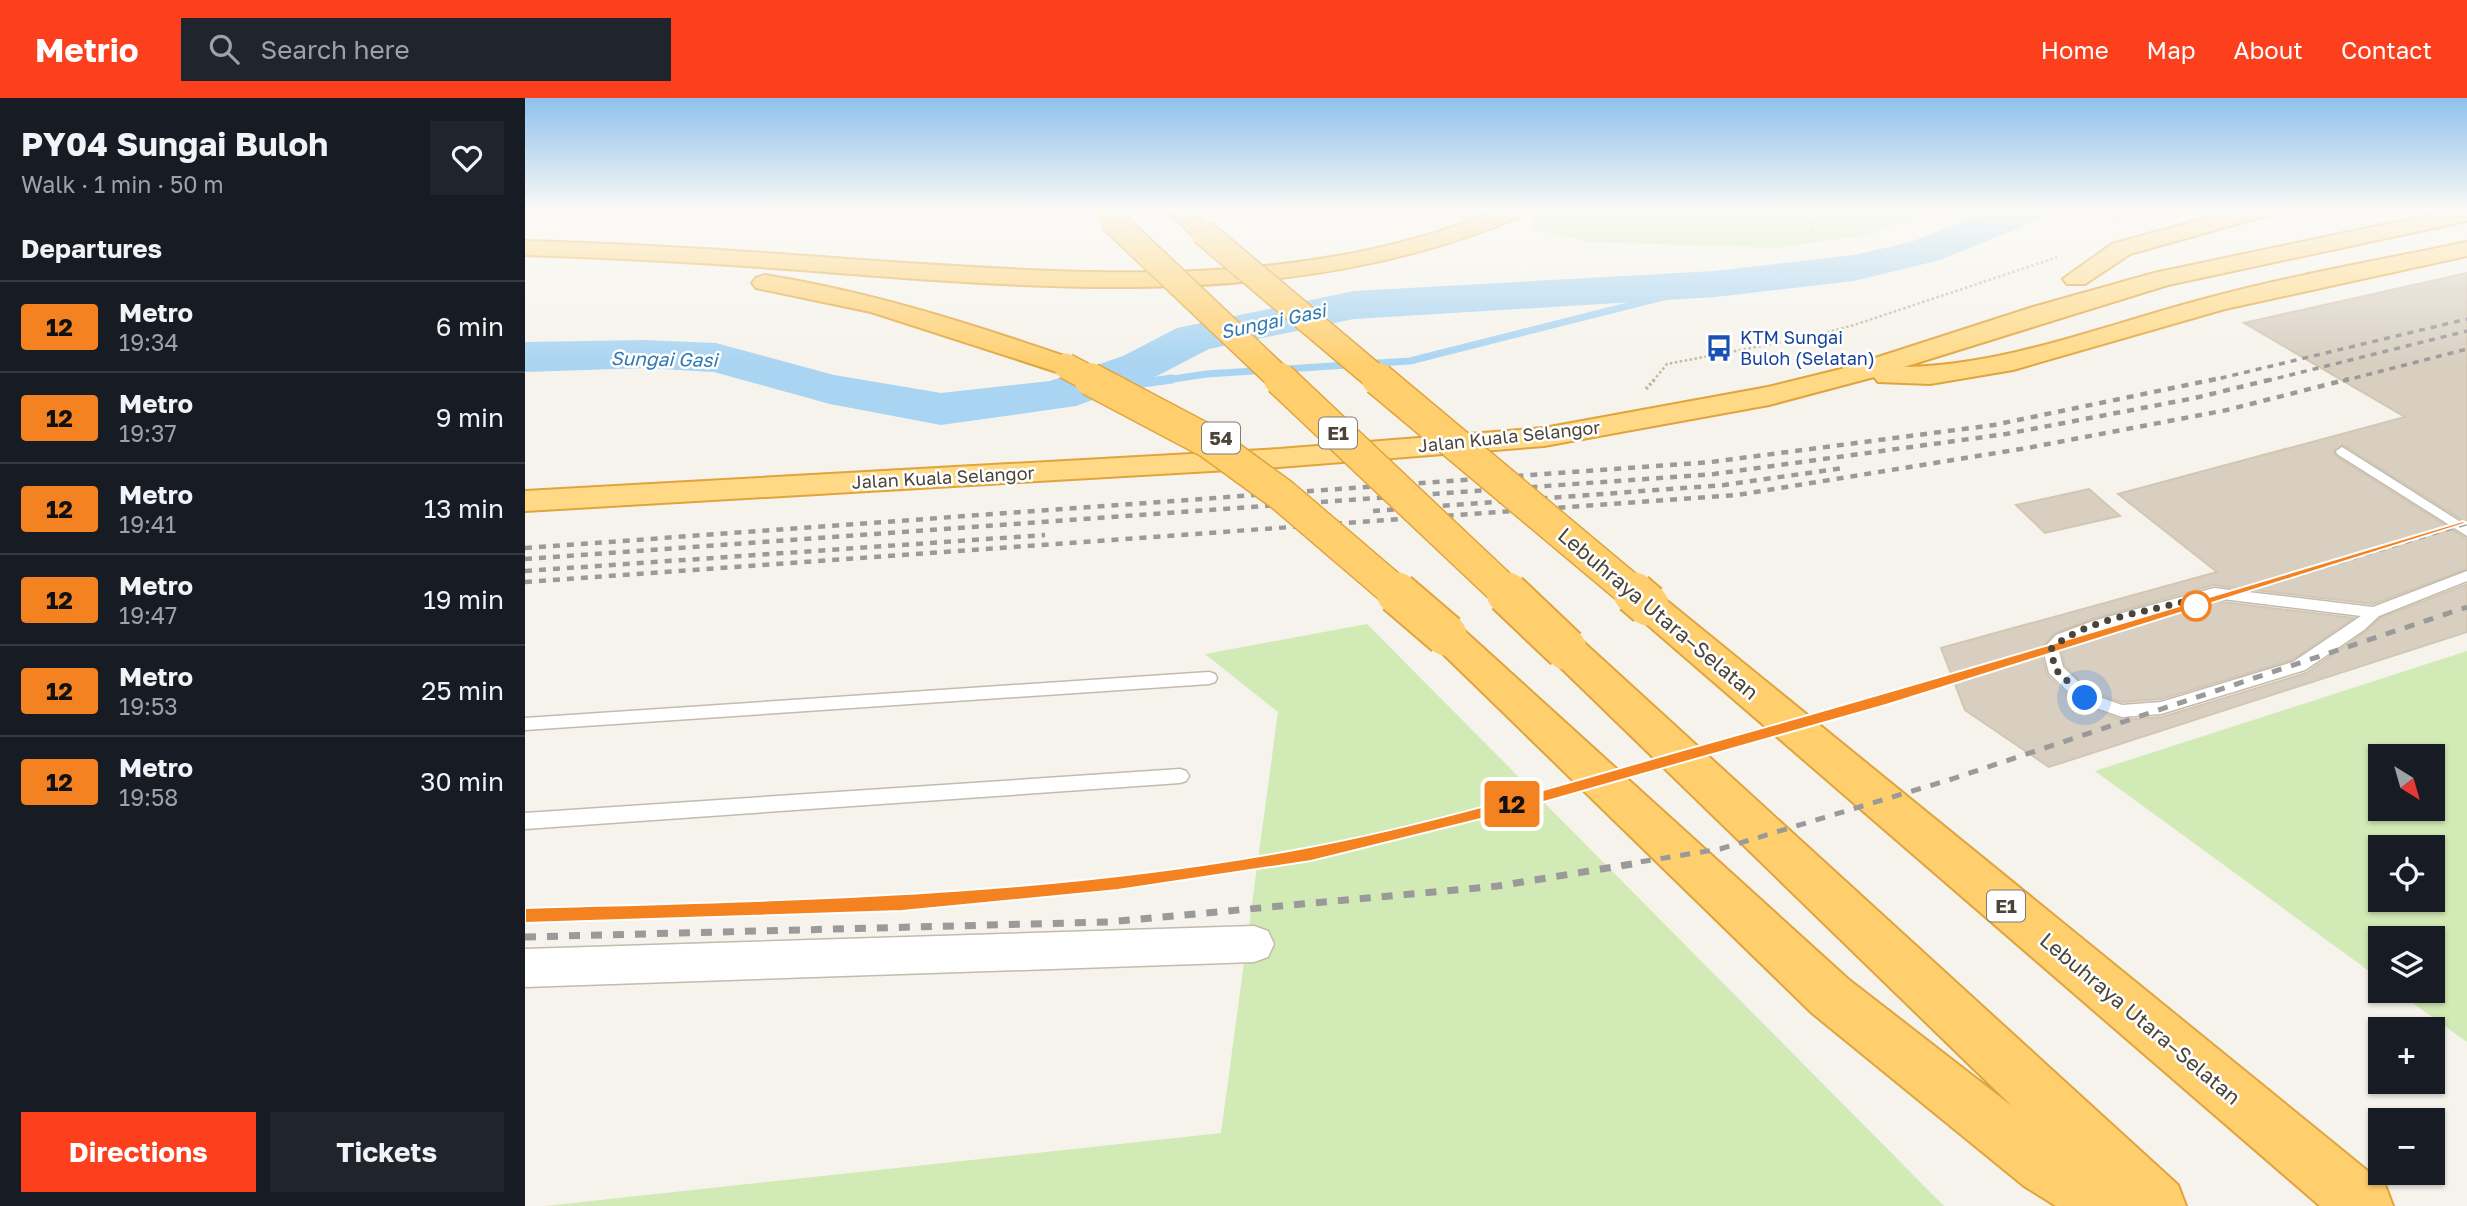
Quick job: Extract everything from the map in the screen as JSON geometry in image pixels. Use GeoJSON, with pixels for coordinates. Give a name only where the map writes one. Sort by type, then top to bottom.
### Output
{"type":"FeatureCollection","features":[{"type":"Feature","properties":{"kind":"highway"},"geometry":{"type":"LineString","coordinates":[[577,262],[640,265],[801,288],[930,319],[1066,366],[1209,442],[1282,495],[1445,635],[1830,996],[2044,1166],[2109,1206]]}},
{"type":"Feature","properties":{"kind":"highway"},"geometry":{"type":"LineString","coordinates":[[751,262],[1004,277],[1128,280],[1249,274],[1336,262]]}},
{"type":"Feature","properties":{"kind":"highway"},"geometry":{"type":"LineString","coordinates":[[954,262],[1112,269],[1210,268],[1249,262]]}},
{"type":"Feature","properties":{"kind":"highway","name":"E1"},"geometry":{"type":"LineString","coordinates":[[1156,262],[2157,1206]]}},
{"type":"Feature","properties":{"kind":"highway","name":"Lebuhraya Utara–Selatan"},"geometry":{"type":"LineString","coordinates":[[1248,262],[1281,297],[2364,1206]]}},
{"type":"Feature","properties":{"kind":"highway"},"geometry":{"type":"LineString","coordinates":[[2069,267],[2084,262]]}},
{"type":"Feature","properties":{"kind":"highway","name":"Jalan Kuala Selangor"},"geometry":{"type":"LineString","coordinates":[[525,477],[1273,435],[1532,416],[1637,400],[1826,358],[2069,267],[2102,262]]}},
{"type":"Feature","properties":{"kind":"highway","name":"Jalan Kuala Selangor"},"geometry":{"type":"LineString","coordinates":[[525,501],[1266,459],[1544,437],[1706,410],[1851,375],[2042,313],[2163,278],[2240,262]]}},
{"type":"Feature","properties":{"kind":"highway"},"geometry":{"type":"LineString","coordinates":[[1851,375],[1923,377],[2003,362],[2218,303],[2408,262]]}},
{"type":"Feature","properties":{"kind":"street"},"geometry":{"type":"LineString","coordinates":[[525,968],[1254,944]]}},
{"type":"Feature","properties":{"kind":"lane"},"geometry":{"type":"LineString","coordinates":[[2342,451],[2467,532]]}},
{"type":"Feature","properties":{"kind":"lane"},"geometry":{"type":"LineString","coordinates":[[2374,612],[2214,593],[2098,625],[2062,639],[2051,649],[2055,669],[2085,698],[2122,711],[2161,708],[2299,666],[2359,626],[2374,612],[2467,576]]}},
{"type":"Feature","properties":{"kind":"lane"},"geometry":{"type":"LineString","coordinates":[[525,724],[1209,678]]}},
{"type":"Feature","properties":{"kind":"lane"},"geometry":{"type":"LineString","coordinates":[[525,821],[1179,776]]}},
{"type":"Feature","properties":{"kind":"path"},"geometry":{"type":"LineString","coordinates":[[1637,400],[1667,364],[1831,331],[2069,267]]}},
{"type":"Feature","properties":{"kind":"green space"},"geometry":{"type":"Polygon","coordinates":[[[1367,624],[1944,1206],[545,1206],[1221,1133],[1278,712],[1205,654],[1367,624]]]}},
{"type":"Feature","properties":{"kind":"green space"},"geometry":{"type":"Polygon","coordinates":[[[2467,651],[2467,1042],[2445,1026],[2445,1017],[2432,1017],[2413,1003],[2445,1003],[2445,926],[2368,926],[2368,970],[2095,771],[2467,651]]]}},
{"type":"Feature","properties":{"kind":"building"},"geometry":{"type":"Polygon","coordinates":[[[2467,273],[2467,523],[2343,445],[2334,452],[2336,456],[2467,539],[2467,569],[2373,604],[2213,585],[2092,619],[2055,633],[2040,650],[2047,675],[2077,704],[2122,720],[2162,717],[2306,673],[2365,632],[2380,618],[2467,584],[2467,632],[2049,767],[1965,710],[1941,648],[2217,572],[2118,494],[2405,417],[2244,323],[2467,273]]]}},
{"type":"Feature","properties":{"kind":"building"},"geometry":{"type":"Polygon","coordinates":[[[2089,489],[2120,516],[2045,533],[2016,505],[2089,489]]]}},
{"type":"Feature","properties":{"kind":"building"},"geometry":{"type":"Polygon","coordinates":[[[2214,601],[2354,618],[2292,660],[2161,699],[2122,702],[2092,692],[2065,666],[2062,652],[2090,636],[2214,601]]]}},
{"type":"Feature","properties":{"kind":"waterway","name":"Sungai Gasi"},"geometry":{"type":"LineString","coordinates":[[525,357],[645,354],[716,358],[830,389],[941,409],[1058,395],[1140,366],[1194,338],[1354,305],[1715,284],[1854,268],[1880,262]]}},
{"type":"Feature","properties":{"kind":"waterway"},"geometry":{"type":"LineString","coordinates":[[1159,381],[1207,374],[1410,361],[1715,284]]}},
{"type":"Feature","properties":{"kind":"waterway"},"geometry":{"type":"LineString","coordinates":[[1120,386],[1172,379]]}},
{"type":"Feature","properties":{"kind":"waterway","name":"Sungai Gasi"},"geometry":{"type":"LineString","coordinates":[[1058,395],[1094,390]]}},
{"type":"Feature","properties":{"kind":"railway"},"geometry":{"type":"LineString","coordinates":[[2209,381],[2467,319]]}},
{"type":"Feature","properties":{"kind":"railway"},"geometry":{"type":"LineString","coordinates":[[2266,381],[2467,331]]}},
{"type":"Feature","properties":{"kind":"railway"},"geometry":{"type":"LineString","coordinates":[[2343,381],[2467,349]]}},
{"type":"Feature","properties":{"kind":"railway"},"geometry":{"type":"LineString","coordinates":[[525,548],[1711,462],[1994,425],[2216,379]]}},
{"type":"Feature","properties":{"kind":"railway"},"geometry":{"type":"LineString","coordinates":[[525,559],[1714,474],[2006,434],[2195,398],[2273,379]]}},
{"type":"Feature","properties":{"kind":"railway"},"geometry":{"type":"LineString","coordinates":[[525,582],[1737,495],[2027,448],[2227,410],[2349,379]]}},
{"type":"Feature","properties":{"kind":"railway"},"geometry":{"type":"LineString","coordinates":[[1373,511],[1724,485],[1843,468]]}},
{"type":"Feature","properties":{"kind":"railway"},"geometry":{"type":"LineString","coordinates":[[2231,595],[2467,523]]}},
{"type":"Feature","properties":{"kind":"railway"},"geometry":{"type":"LineString","coordinates":[[525,571],[1045,535]]}},
{"type":"Feature","properties":{"kind":"railway"},"geometry":{"type":"LineString","coordinates":[[1235,865],[1391,835],[1545,795],[1868,704],[2236,593]]}},
{"type":"Feature","properties":{"kind":"railway"},"geometry":{"type":"LineString","coordinates":[[1621,865],[1720,849],[1952,779],[2467,607]]}},
{"type":"Feature","properties":{"kind":"railway"},"geometry":{"type":"LineString","coordinates":[[525,915],[902,903],[1118,883],[1246,864]]}},
{"type":"Feature","properties":{"kind":"railway"},"geometry":{"type":"LineString","coordinates":[[525,937],[1108,922],[1498,886],[1632,864]]}},
{"type":"Feature","properties":{"kind":"metro line","name":"12"},"geometry":{"type":"LineString","coordinates":[[525,915],[902,904],[1118,883],[1311,854],[1505,806],[1886,700],[2467,523]]}},
{"type":"Feature","properties":{"kind":"place","name":"KTM Sungai Buloh (Selatan)"},"geometry":{"type":"Point","coordinates":[1719,348]}},
{"type":"Feature","properties":{"kind":"route"},"geometry":{"type":"LineString","coordinates":[[2085,698],[2055,669],[2051,649],[2062,639],[2098,625],[2191,600],[2196,606]]}}]}
